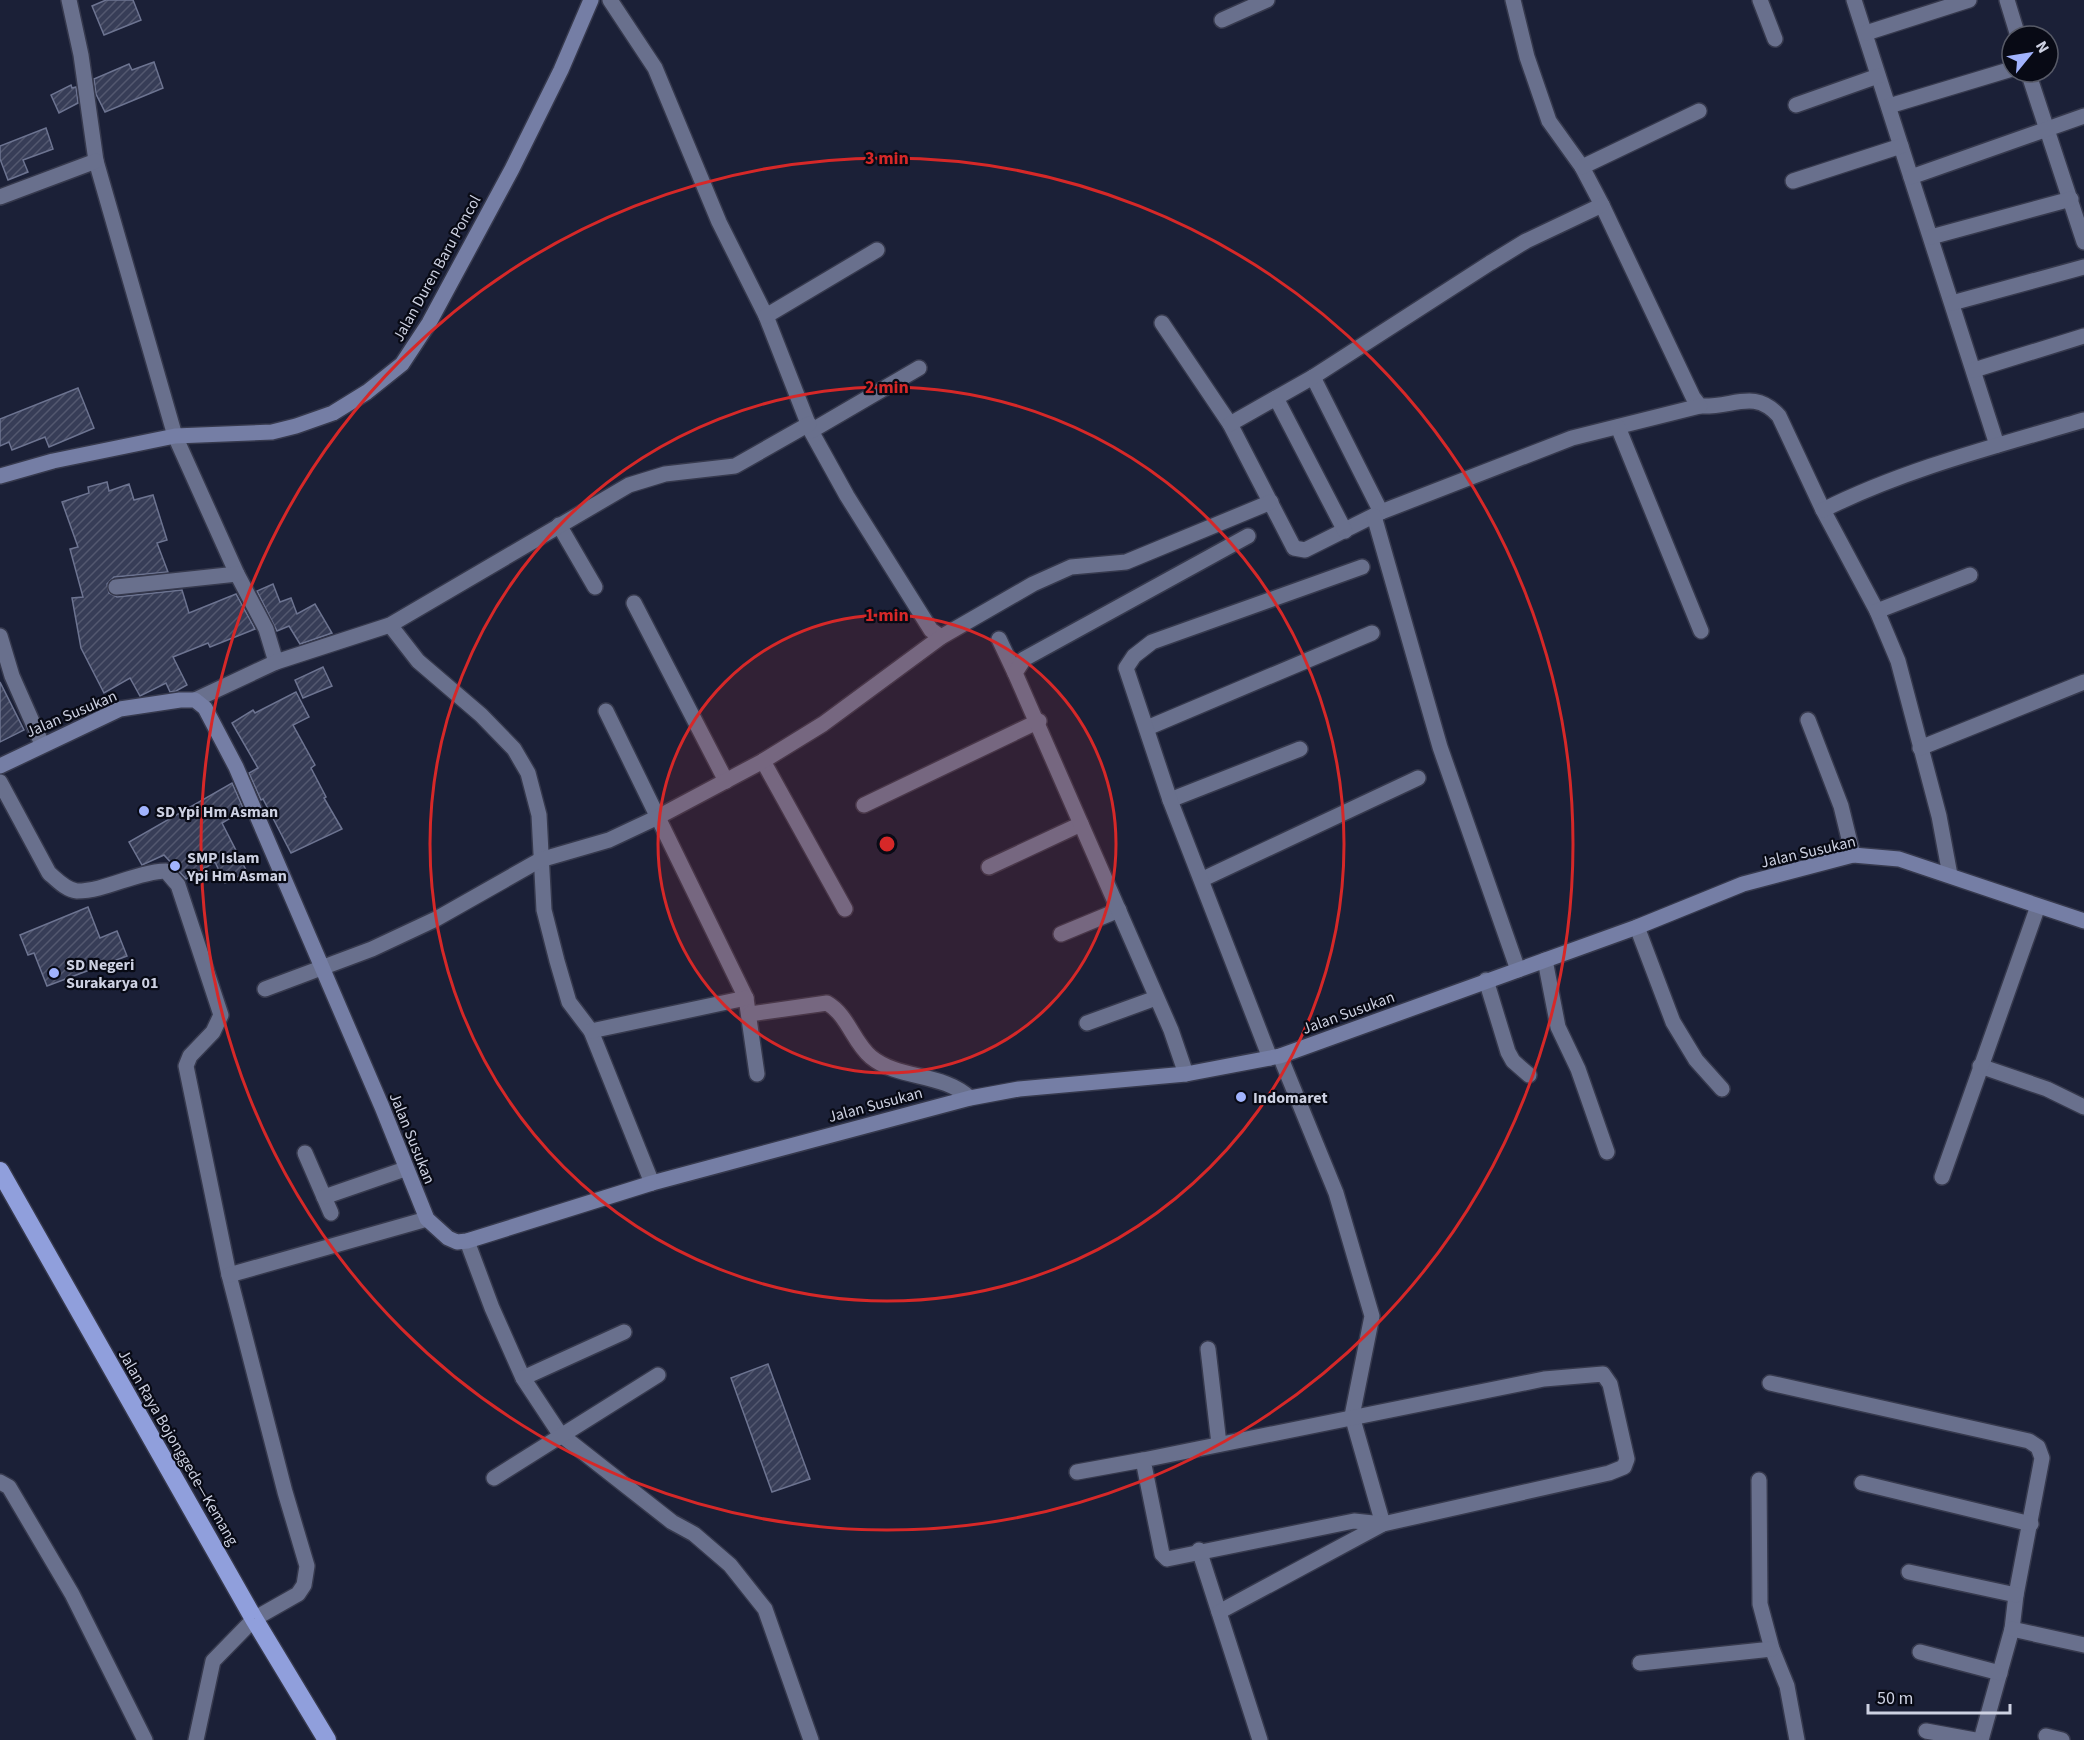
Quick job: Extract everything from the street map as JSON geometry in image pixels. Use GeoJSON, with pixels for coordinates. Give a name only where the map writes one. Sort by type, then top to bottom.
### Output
{"type":"FeatureCollection","features":[{"type":"Feature","properties":{"kind":"highway","name":"Jalan Raya Bojonggede—Kemang"},"geometry":{"type":"LineString","coordinates":[[0,1171],[254,1619],[327,1740]]}},
{"type":"Feature","properties":{"kind":"street"},"geometry":{"type":"LineString","coordinates":[[69,0],[81,55],[96,161],[175,436],[237,574],[266,629],[276,662]]}},
{"type":"Feature","properties":{"kind":"street","name":"Jalan Duren Baru Poncol"},"geometry":{"type":"LineString","coordinates":[[0,476],[53,461],[175,436],[272,432],[296,426],[333,413],[367,392],[402,364],[429,323],[512,169],[561,70],[591,0]]}},
{"type":"Feature","properties":{"kind":"street"},"geometry":{"type":"LineString","coordinates":[[609,0],[655,68],[719,222],[766,316],[810,428],[847,496],[931,630],[941,638]]}},
{"type":"Feature","properties":{"kind":"street"},"geometry":{"type":"LineString","coordinates":[[1513,0],[1527,57],[1549,122],[1582,167],[1693,397],[1700,406]]}},
{"type":"Feature","properties":{"kind":"street"},"geometry":{"type":"LineString","coordinates":[[1760,0],[1775,39]]}},
{"type":"Feature","properties":{"kind":"street"},"geometry":{"type":"LineString","coordinates":[[1854,0],[1997,445]]}},
{"type":"Feature","properties":{"kind":"street"},"geometry":{"type":"LineString","coordinates":[[1866,33],[1969,0]]}},
{"type":"Feature","properties":{"kind":"street"},"geometry":{"type":"LineString","coordinates":[[2007,0],[2014,24]]}},
{"type":"Feature","properties":{"kind":"street"},"geometry":{"type":"LineString","coordinates":[[1222,20],[1263,1]]}},
{"type":"Feature","properties":{"kind":"street"},"geometry":{"type":"LineString","coordinates":[[1889,106],[2000,73]]}},
{"type":"Feature","properties":{"kind":"street"},"geometry":{"type":"LineString","coordinates":[[1796,105],[1878,76]]}},
{"type":"Feature","properties":{"kind":"street"},"geometry":{"type":"LineString","coordinates":[[2032,84],[2084,242]]}},
{"type":"Feature","properties":{"kind":"street"},"geometry":{"type":"LineString","coordinates":[[1582,167],[1699,111]]}},
{"type":"Feature","properties":{"kind":"street"},"geometry":{"type":"LineString","coordinates":[[1911,177],[2084,116]]}},
{"type":"Feature","properties":{"kind":"street"},"geometry":{"type":"LineString","coordinates":[[1793,182],[1900,146]]}},
{"type":"Feature","properties":{"kind":"street"},"geometry":{"type":"LineString","coordinates":[[0,197],[96,161]]}},
{"type":"Feature","properties":{"kind":"street"},"geometry":{"type":"LineString","coordinates":[[1931,237],[2071,199]]}},
{"type":"Feature","properties":{"kind":"street"},"geometry":{"type":"LineString","coordinates":[[1230,424],[1313,377],[1490,262],[1526,241],[1602,205]]}},
{"type":"Feature","properties":{"kind":"street"},"geometry":{"type":"LineString","coordinates":[[766,316],[877,250]]}},
{"type":"Feature","properties":{"kind":"street"},"geometry":{"type":"LineString","coordinates":[[1952,303],[2084,267]]}},
{"type":"Feature","properties":{"kind":"street"},"geometry":{"type":"LineString","coordinates":[[1162,323],[1230,424],[1294,548],[1299,551],[1377,514],[1572,438],[1700,406],[1716,407],[1753,399],[1768,403],[1779,416],[1823,510],[1877,611],[1898,661],[1939,816],[1950,875]]}},
{"type":"Feature","properties":{"kind":"street"},"geometry":{"type":"LineString","coordinates":[[1974,370],[2084,336]]}},
{"type":"Feature","properties":{"kind":"street"},"geometry":{"type":"LineString","coordinates":[[195,700],[276,662],[390,625],[629,485],[665,474],[735,466],[919,368]]}},
{"type":"Feature","properties":{"kind":"street"},"geometry":{"type":"LineString","coordinates":[[1313,377],[1377,514],[1440,747],[1518,970]]}},
{"type":"Feature","properties":{"kind":"street"},"geometry":{"type":"LineString","coordinates":[[1276,398],[1345,531]]}},
{"type":"Feature","properties":{"kind":"street"},"geometry":{"type":"LineString","coordinates":[[1823,510],[1855,494],[1997,445],[2084,420]]}},
{"type":"Feature","properties":{"kind":"street"},"geometry":{"type":"LineString","coordinates":[[1618,427],[1701,631]]}},
{"type":"Feature","properties":{"kind":"street"},"geometry":{"type":"LineString","coordinates":[[265,989],[372,949],[436,919],[540,860],[609,840],[658,817],[763,761],[823,724],[941,638],[1033,584],[1071,567],[1126,562],[1271,502]]}},
{"type":"Feature","properties":{"kind":"street"},"geometry":{"type":"LineString","coordinates":[[559,525],[594,586]]}},
{"type":"Feature","properties":{"kind":"street"},"geometry":{"type":"LineString","coordinates":[[1016,673],[1024,659],[1248,536]]}},
{"type":"Feature","properties":{"kind":"street"},"geometry":{"type":"LineString","coordinates":[[1362,567],[1152,642],[1128,662],[1126,668],[1170,800],[1275,1057],[1336,1193],[1372,1316],[1352,1416],[1383,1524]]}},
{"type":"Feature","properties":{"kind":"street"},"geometry":{"type":"LineString","coordinates":[[116,587],[237,574]]}},
{"type":"Feature","properties":{"kind":"street"},"geometry":{"type":"LineString","coordinates":[[1877,611],[1970,575]]}},
{"type":"Feature","properties":{"kind":"street"},"geometry":{"type":"LineString","coordinates":[[634,603],[726,781]]}},
{"type":"Feature","properties":{"kind":"street"},"geometry":{"type":"LineString","coordinates":[[390,625],[418,661],[481,715],[514,750],[528,773],[539,815],[544,910],[569,1002],[591,1031],[652,1183]]}},
{"type":"Feature","properties":{"kind":"street"},"geometry":{"type":"LineString","coordinates":[[1147,728],[1372,633]]}},
{"type":"Feature","properties":{"kind":"street"},"geometry":{"type":"LineString","coordinates":[[0,636],[12,676],[42,744]]}},
{"type":"Feature","properties":{"kind":"street"},"geometry":{"type":"LineString","coordinates":[[999,639],[1039,721],[1186,1074]]}},
{"type":"Feature","properties":{"kind":"street"},"geometry":{"type":"LineString","coordinates":[[1920,748],[2084,682]]}},
{"type":"Feature","properties":{"kind":"street","name":"Jalan Susukan"},"geometry":{"type":"LineString","coordinates":[[0,765],[120,709],[160,701],[195,700],[205,708],[236,767],[382,1107],[427,1219],[448,1238],[457,1242],[467,1241],[652,1183],[970,1098],[1019,1089],[1186,1074],[1275,1057],[1637,927],[1743,884],[1853,855],[1899,859],[2084,921]]}},
{"type":"Feature","properties":{"kind":"street"},"geometry":{"type":"LineString","coordinates":[[606,711],[746,998],[757,1074]]}},
{"type":"Feature","properties":{"kind":"street"},"geometry":{"type":"LineString","coordinates":[[1808,720],[1841,806],[1853,855]]}},
{"type":"Feature","properties":{"kind":"street"},"geometry":{"type":"LineString","coordinates":[[864,805],[1039,721]]}},
{"type":"Feature","properties":{"kind":"street"},"geometry":{"type":"LineString","coordinates":[[1170,800],[1300,749]]}},
{"type":"Feature","properties":{"kind":"street"},"geometry":{"type":"LineString","coordinates":[[763,761],[845,909]]}},
{"type":"Feature","properties":{"kind":"street"},"geometry":{"type":"LineString","coordinates":[[1203,879],[1418,778]]}},
{"type":"Feature","properties":{"kind":"street"},"geometry":{"type":"LineString","coordinates":[[0,782],[50,873],[60,884],[76,891],[148,872],[166,872],[178,885],[221,1015],[213,1032],[190,1056],[186,1066],[229,1275],[285,1492],[307,1566],[304,1585],[298,1594],[254,1619],[213,1661],[196,1740]]}},
{"type":"Feature","properties":{"kind":"street"},"geometry":{"type":"LineString","coordinates":[[989,867],[1082,824]]}},
{"type":"Feature","properties":{"kind":"street"},"geometry":{"type":"LineString","coordinates":[[1942,1177],[2038,906]]}},
{"type":"Feature","properties":{"kind":"street"},"geometry":{"type":"LineString","coordinates":[[1061,934],[1119,910]]}},
{"type":"Feature","properties":{"kind":"street"},"geometry":{"type":"LineString","coordinates":[[1637,927],[1673,1022],[1696,1060],[1722,1089]]}},
{"type":"Feature","properties":{"kind":"street"},"geometry":{"type":"LineString","coordinates":[[1545,960],[1558,1027],[1578,1069],[1607,1152]]}},
{"type":"Feature","properties":{"kind":"street"},"geometry":{"type":"LineString","coordinates":[[1486,980],[1508,1052],[1513,1061],[1528,1075]]}},
{"type":"Feature","properties":{"kind":"street"},"geometry":{"type":"LineString","coordinates":[[591,1031],[746,998]]}},
{"type":"Feature","properties":{"kind":"street"},"geometry":{"type":"LineString","coordinates":[[1087,1023],[1156,998]]}},
{"type":"Feature","properties":{"kind":"street"},"geometry":{"type":"LineString","coordinates":[[750,1014],[827,1003],[841,1015],[871,1057],[893,1068],[951,1083],[970,1098]]}},
{"type":"Feature","properties":{"kind":"street"},"geometry":{"type":"LineString","coordinates":[[1980,1066],[2047,1089],[2084,1107]]}},
{"type":"Feature","properties":{"kind":"street"},"geometry":{"type":"LineString","coordinates":[[305,1153],[331,1213]]}},
{"type":"Feature","properties":{"kind":"street"},"geometry":{"type":"LineString","coordinates":[[324,1197],[405,1169]]}},
{"type":"Feature","properties":{"kind":"street"},"geometry":{"type":"LineString","coordinates":[[229,1275],[427,1219]]}},
{"type":"Feature","properties":{"kind":"street"},"geometry":{"type":"LineString","coordinates":[[467,1241],[492,1308],[523,1378],[560,1434],[672,1522],[694,1533],[730,1565],[765,1610],[811,1740]]}},
{"type":"Feature","properties":{"kind":"street"},"geometry":{"type":"LineString","coordinates":[[523,1378],[624,1332]]}},
{"type":"Feature","properties":{"kind":"street"},"geometry":{"type":"LineString","coordinates":[[1208,1349],[1219,1444]]}},
{"type":"Feature","properties":{"kind":"street"},"geometry":{"type":"LineString","coordinates":[[1077,1472],[1544,1379],[1603,1374],[1610,1384],[1628,1459],[1624,1467],[1609,1473],[1383,1524],[1219,1612]]}},
{"type":"Feature","properties":{"kind":"street"},"geometry":{"type":"LineString","coordinates":[[494,1478],[560,1434],[658,1375]]}},
{"type":"Feature","properties":{"kind":"street"},"geometry":{"type":"LineString","coordinates":[[1770,1383],[2029,1441],[2038,1447],[2042,1458],[2016,1595],[2012,1629],[1982,1740]]}},
{"type":"Feature","properties":{"kind":"street"},"geometry":{"type":"LineString","coordinates":[[1143,1460],[1163,1558],[1354,1521],[1383,1524]]}},
{"type":"Feature","properties":{"kind":"street"},"geometry":{"type":"LineString","coordinates":[[1759,1479],[1760,1604],[1772,1649],[1787,1686],[1797,1740]]}},
{"type":"Feature","properties":{"kind":"street"},"geometry":{"type":"LineString","coordinates":[[0,1482],[9,1487],[72,1594],[140,1739]]}},
{"type":"Feature","properties":{"kind":"street"},"geometry":{"type":"LineString","coordinates":[[1862,1483],[2031,1524]]}},
{"type":"Feature","properties":{"kind":"street"},"geometry":{"type":"LineString","coordinates":[[1199,1550],[1260,1740]]}},
{"type":"Feature","properties":{"kind":"street"},"geometry":{"type":"LineString","coordinates":[[1909,1572],[2016,1595]]}},
{"type":"Feature","properties":{"kind":"street"},"geometry":{"type":"LineString","coordinates":[[2012,1629],[2084,1645]]}},
{"type":"Feature","properties":{"kind":"street"},"geometry":{"type":"LineString","coordinates":[[1640,1663],[1772,1649]]}},
{"type":"Feature","properties":{"kind":"street"},"geometry":{"type":"LineString","coordinates":[[1920,1652],[2000,1673]]}},
{"type":"Feature","properties":{"kind":"street"},"geometry":{"type":"LineString","coordinates":[[1926,1731],[1975,1740]]}},
{"type":"Feature","properties":{"kind":"street"},"geometry":{"type":"LineString","coordinates":[[2046,1736],[2062,1740]]}},
{"type":"Feature","properties":{"kind":"building"},"geometry":{"type":"Polygon","coordinates":[[[106,0],[133,0],[141,20],[104,35],[92,6],[106,0]]]}},
{"type":"Feature","properties":{"kind":"building"},"geometry":{"type":"Polygon","coordinates":[[[154,62],[163,88],[105,112],[96,94],[94,79],[129,64],[132,70],[154,62]]]}},
{"type":"Feature","properties":{"kind":"building"},"geometry":{"type":"Polygon","coordinates":[[[71,85],[72,88],[76,87],[78,103],[59,113],[51,95],[71,85]]]}},
{"type":"Feature","properties":{"kind":"building"},"geometry":{"type":"Polygon","coordinates":[[[46,128],[53,149],[23,160],[28,172],[8,180],[0,159],[0,146],[46,128]]]}},
{"type":"Feature","properties":{"kind":"building"},"geometry":{"type":"Polygon","coordinates":[[[78,388],[94,428],[49,447],[45,437],[12,450],[9,442],[0,446],[0,419],[78,388]]]}},
{"type":"Feature","properties":{"kind":"building"},"geometry":{"type":"Polygon","coordinates":[[[107,482],[109,491],[129,484],[134,500],[153,495],[167,540],[157,543],[168,572],[114,577],[107,584],[109,593],[117,597],[182,590],[189,613],[236,594],[255,629],[210,647],[208,643],[173,657],[187,685],[176,691],[170,692],[166,683],[140,696],[130,678],[104,693],[81,648],[72,598],[83,597],[70,549],[78,547],[62,502],[89,493],[88,487],[107,482]]]}},
{"type":"Feature","properties":{"kind":"building"},"geometry":{"type":"Polygon","coordinates":[[[273,584],[280,602],[291,598],[297,614],[315,604],[332,633],[300,644],[289,626],[277,631],[257,591],[273,584]]]}},
{"type":"Feature","properties":{"kind":"building"},"geometry":{"type":"Polygon","coordinates":[[[323,667],[332,686],[303,698],[295,680],[323,667]]]}},
{"type":"Feature","properties":{"kind":"building"},"geometry":{"type":"Polygon","coordinates":[[[0,682],[24,730],[0,742],[0,682]]]}},
{"type":"Feature","properties":{"kind":"building"},"geometry":{"type":"Polygon","coordinates":[[[296,692],[309,717],[293,725],[315,765],[311,768],[326,797],[324,798],[342,829],[291,853],[263,799],[261,800],[249,773],[258,768],[232,723],[253,710],[255,713],[296,692]]]}},
{"type":"Feature","properties":{"kind":"building"},"geometry":{"type":"Polygon","coordinates":[[[232,783],[244,810],[222,823],[247,872],[225,883],[215,862],[186,879],[164,855],[142,865],[129,842],[232,783]]]}},
{"type":"Feature","properties":{"kind":"building"},"geometry":{"type":"Polygon","coordinates":[[[88,907],[100,938],[117,931],[127,956],[47,986],[34,953],[28,955],[20,935],[88,907]]]}},
{"type":"Feature","properties":{"kind":"building"},"geometry":{"type":"Polygon","coordinates":[[[768,1364],[810,1479],[772,1492],[731,1378],[768,1364]]]}},
{"type":"Feature","properties":{"kind":"place","name":"SD Ypi Hm Asman"},"geometry":{"type":"Point","coordinates":[144,811]}},
{"type":"Feature","properties":{"kind":"place","name":"SMP Islam Ypi Hm Asman"},"geometry":{"type":"Point","coordinates":[175,866]}},
{"type":"Feature","properties":{"kind":"place","name":"SD Negeri Surakarya 01"},"geometry":{"type":"Point","coordinates":[54,973]}},
{"type":"Feature","properties":{"kind":"place","name":"Indomaret"},"geometry":{"type":"Point","coordinates":[1241,1097]}}]}
